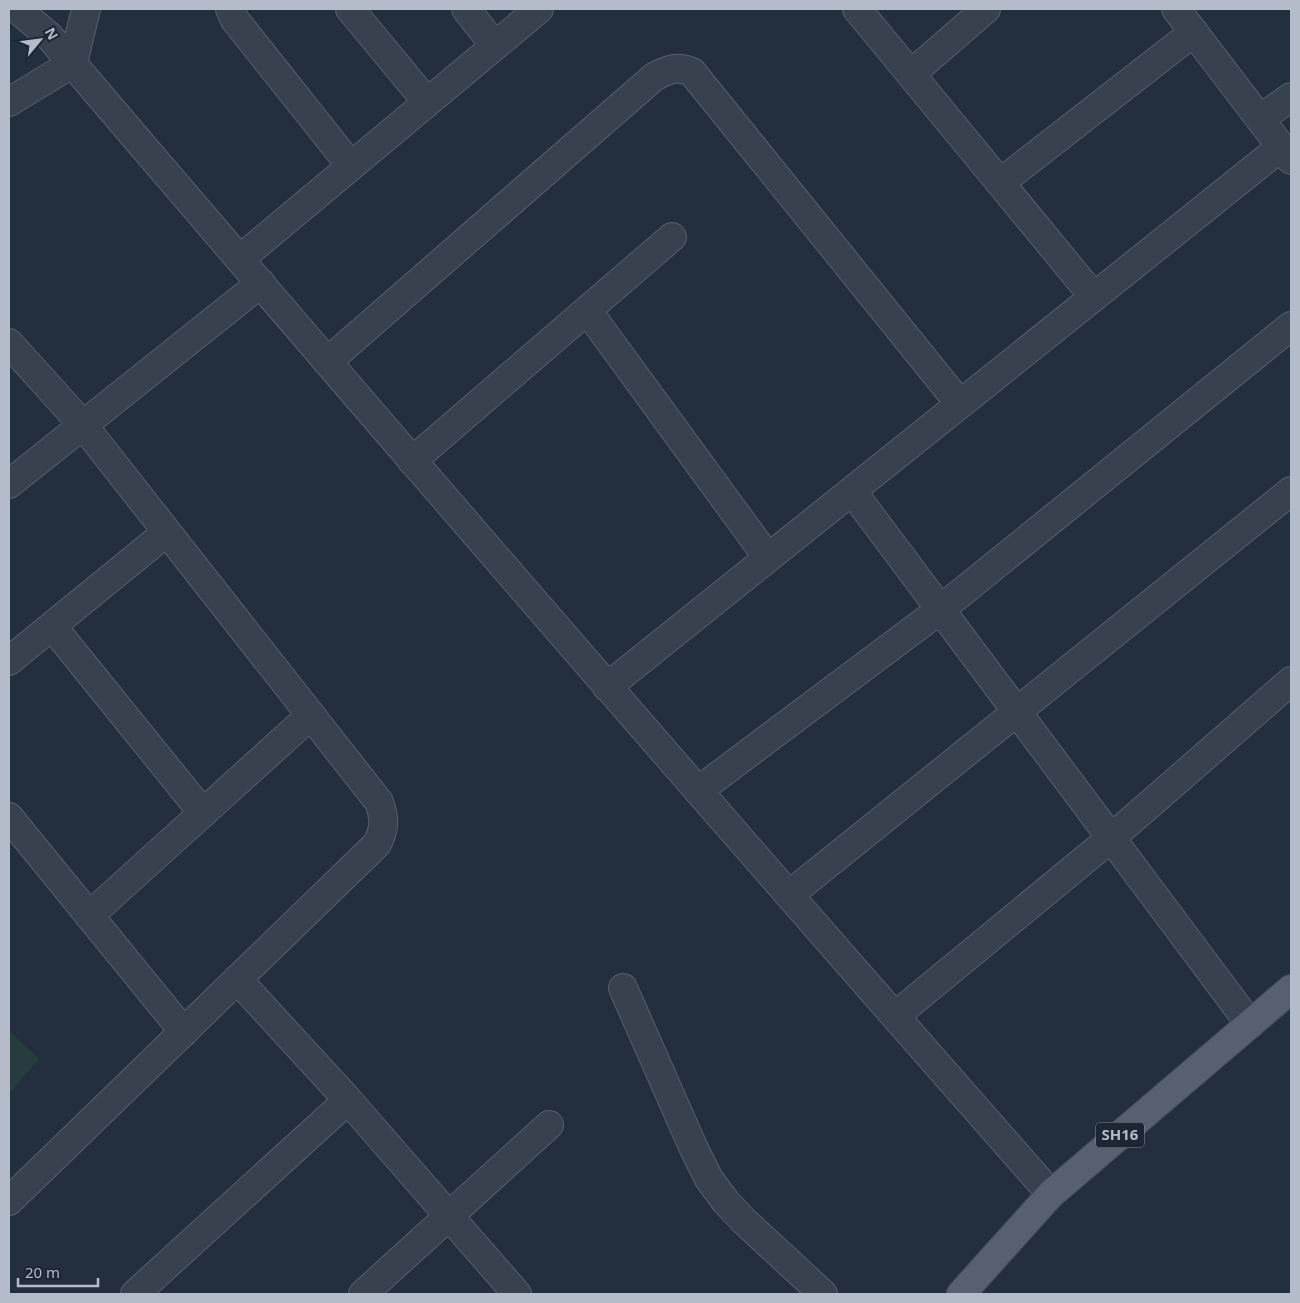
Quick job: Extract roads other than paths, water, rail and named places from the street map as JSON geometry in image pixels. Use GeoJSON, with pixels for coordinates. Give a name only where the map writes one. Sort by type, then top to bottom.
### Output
{"type":"FeatureCollection","features":[{"type":"Feature","properties":{"kind":"main road","name":"SH16"},"geometry":{"type":"LineString","coordinates":[[961,1294],[1052,1194],[1291,988]]}},
{"type":"Feature","properties":{"kind":"street"},"geometry":{"type":"LineString","coordinates":[[17,9],[49,36],[73,63],[607,687],[1052,1194]]}},
{"type":"Feature","properties":{"kind":"street"},"geometry":{"type":"LineString","coordinates":[[9,102],[73,63],[86,9]]}},
{"type":"Feature","properties":{"kind":"street"},"geometry":{"type":"LineString","coordinates":[[230,9],[235,20],[351,166]]}},
{"type":"Feature","properties":{"kind":"street"},"geometry":{"type":"LineString","coordinates":[[350,9],[428,102]]}},
{"type":"Feature","properties":{"kind":"street"},"geometry":{"type":"LineString","coordinates":[[466,9],[495,46]]}},
{"type":"Feature","properties":{"kind":"street"},"geometry":{"type":"LineString","coordinates":[[240,259],[539,9]]}},
{"type":"Feature","properties":{"kind":"street"},"geometry":{"type":"LineString","coordinates":[[857,9],[1094,297]]}},
{"type":"Feature","properties":{"kind":"street"},"geometry":{"type":"LineString","coordinates":[[911,74],[986,9]]}},
{"type":"Feature","properties":{"kind":"street"},"geometry":{"type":"LineString","coordinates":[[607,687],[1094,297],[1286,154],[1176,9]]}},
{"type":"Feature","properties":{"kind":"street"},"geometry":{"type":"LineString","coordinates":[[1000,183],[1194,32]]}},
{"type":"Feature","properties":{"kind":"street"},"geometry":{"type":"LineString","coordinates":[[327,362],[654,77],[668,69],[681,68],[692,72],[960,404]]}},
{"type":"Feature","properties":{"kind":"street"},"geometry":{"type":"LineString","coordinates":[[1260,119],[1291,97]]}},
{"type":"Feature","properties":{"kind":"street"},"geometry":{"type":"LineString","coordinates":[[412,461],[672,237]]}},
{"type":"Feature","properties":{"kind":"street"},"geometry":{"type":"LineString","coordinates":[[9,484],[260,283]]}},
{"type":"Feature","properties":{"kind":"street"},"geometry":{"type":"LineString","coordinates":[[587,310],[768,558]]}},
{"type":"Feature","properties":{"kind":"street"},"geometry":{"type":"LineString","coordinates":[[698,791],[941,609],[1291,326]]}},
{"type":"Feature","properties":{"kind":"street"},"geometry":{"type":"LineString","coordinates":[[9,343],[84,425],[379,802],[384,816],[383,832],[377,844],[9,1202]]}},
{"type":"Feature","properties":{"kind":"street"},"geometry":{"type":"LineString","coordinates":[[852,491],[1250,1024]]}},
{"type":"Feature","properties":{"kind":"street"},"geometry":{"type":"LineString","coordinates":[[789,895],[1291,491]]}},
{"type":"Feature","properties":{"kind":"street"},"geometry":{"type":"LineString","coordinates":[[9,661],[168,532]]}},
{"type":"Feature","properties":{"kind":"street"},"geometry":{"type":"LineString","coordinates":[[52,626],[203,813]]}},
{"type":"Feature","properties":{"kind":"street"},"geometry":{"type":"LineString","coordinates":[[894,1016],[1111,838],[1291,681]]}},
{"type":"Feature","properties":{"kind":"street"},"geometry":{"type":"LineString","coordinates":[[89,916],[311,714]]}},
{"type":"Feature","properties":{"kind":"street"},"geometry":{"type":"LineString","coordinates":[[9,817],[184,1032]]}},
{"type":"Feature","properties":{"kind":"street"},"geometry":{"type":"LineString","coordinates":[[238,979],[348,1100],[517,1294]]}},
{"type":"Feature","properties":{"kind":"street"},"geometry":{"type":"LineString","coordinates":[[623,988],[709,1179],[726,1202],[744,1221],[823,1294]]}},
{"type":"Feature","properties":{"kind":"street"},"geometry":{"type":"LineString","coordinates":[[135,1294],[348,1100]]}},
{"type":"Feature","properties":{"kind":"street"},"geometry":{"type":"LineString","coordinates":[[363,1294],[549,1125]]}}]}
